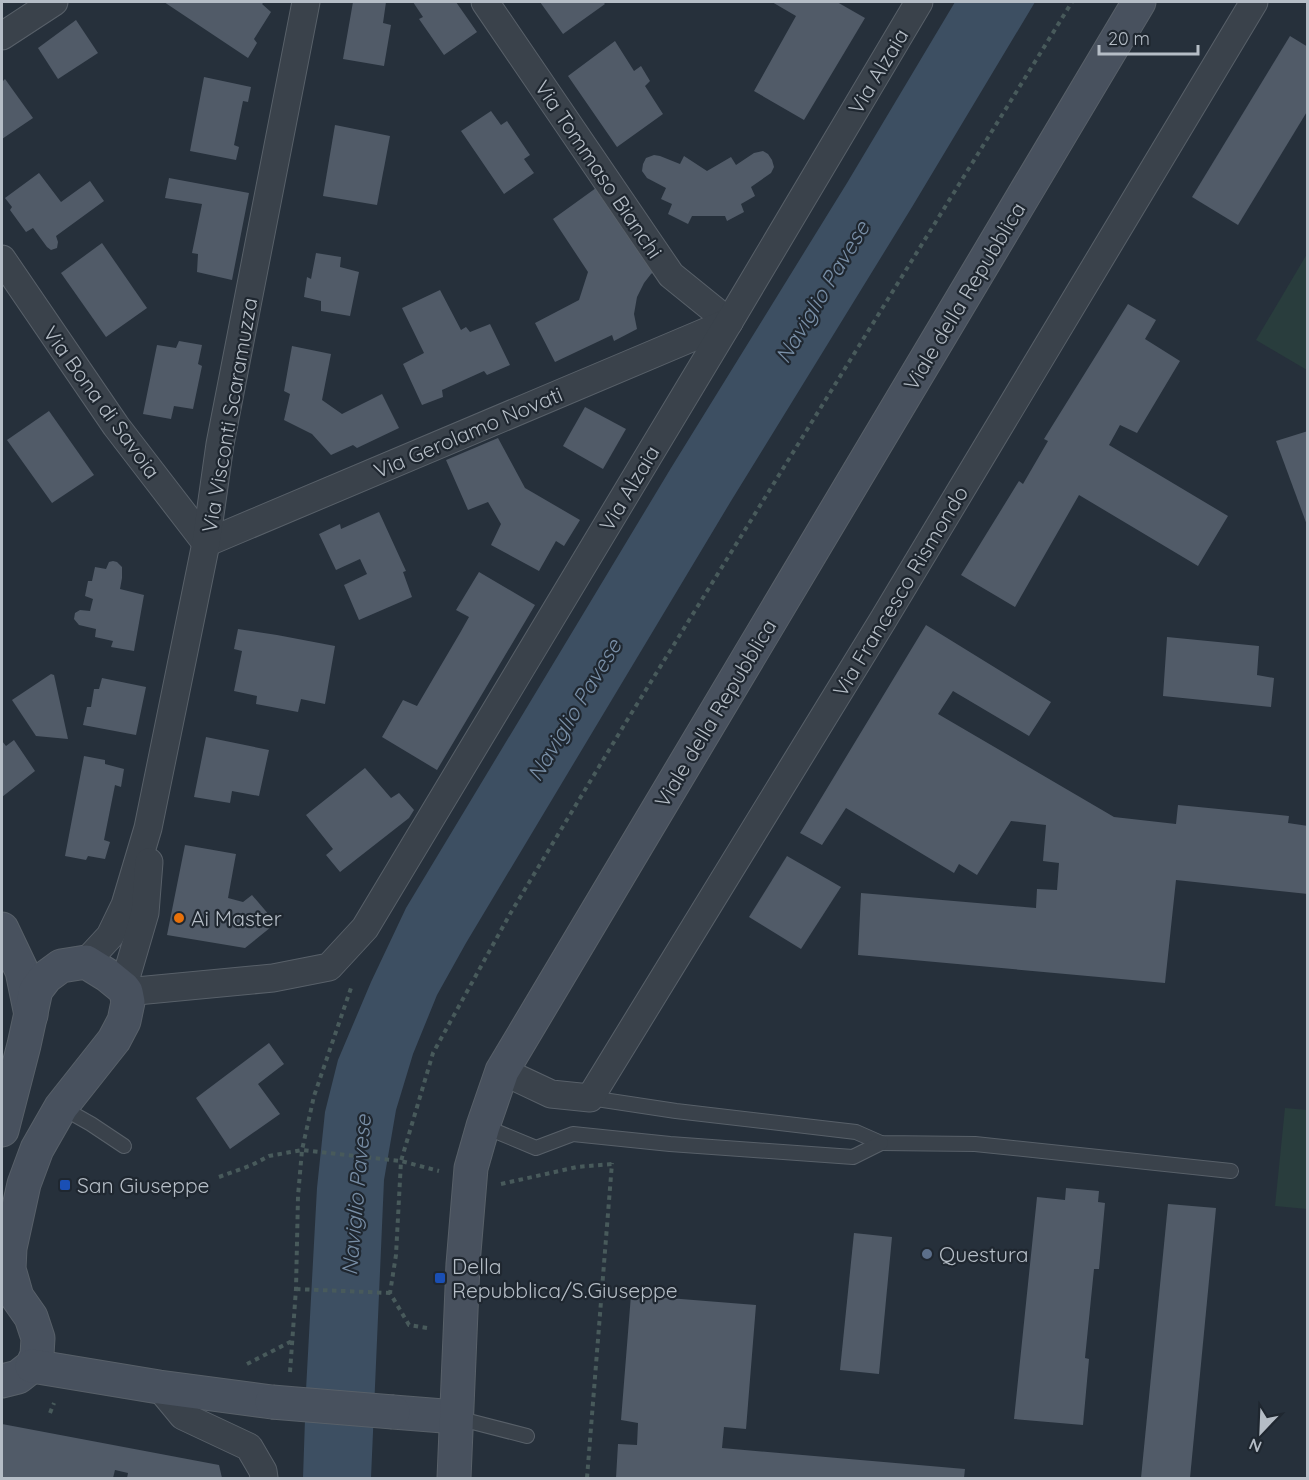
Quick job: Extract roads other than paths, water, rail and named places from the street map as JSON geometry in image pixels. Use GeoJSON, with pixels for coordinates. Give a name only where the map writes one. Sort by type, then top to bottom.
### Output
{"type":"FeatureCollection","features":[{"type":"Feature","properties":{"kind":"street"},"geometry":{"type":"LineString","coordinates":[[2,36],[54,2]]}},
{"type":"Feature","properties":{"kind":"street","name":"Via Visconti Scaramuzza"},"geometry":{"type":"LineString","coordinates":[[74,964],[110,936],[125,904],[148,828],[206,543],[220,444],[306,2]]}},
{"type":"Feature","properties":{"kind":"street","name":"Via Tommaso Bianchi"},"geometry":{"type":"LineString","coordinates":[[485,2],[671,276],[729,321]]}},
{"type":"Feature","properties":{"kind":"street","name":"Via Alzaia"},"geometry":{"type":"LineString","coordinates":[[124,990],[273,978],[329,968],[366,928],[919,2]]}},
{"type":"Feature","properties":{"kind":"street","name":"Viale della Repubblica"},"geometry":{"type":"LineString","coordinates":[[454,1479],[463,1264],[471,1168],[502,1071],[1139,2]]}},
{"type":"Feature","properties":{"kind":"street","name":"Via Francesco Rismondo"},"geometry":{"type":"LineString","coordinates":[[590,1098],[883,620],[1254,2]]}},
{"type":"Feature","properties":{"kind":"street","name":"Via Bona di Savoia"},"geometry":{"type":"LineString","coordinates":[[2,259],[116,426],[206,543]]}},
{"type":"Feature","properties":{"kind":"street","name":"Via Gerolamo Novati"},"geometry":{"type":"LineString","coordinates":[[206,543],[729,321]]}},
{"type":"Feature","properties":{"kind":"street","name":"Via Visconti Scaramuzza"},"geometry":{"type":"LineString","coordinates":[[124,990],[145,913],[149,865],[148,828]]}},
{"type":"Feature","properties":{"kind":"street"},"geometry":{"type":"LineString","coordinates":[[2,1381],[18,1377],[32,1366],[37,1355],[38,1338],[31,1317],[17,1297],[9,1269],[10,1248],[24,1184],[37,1149],[61,1107],[114,1040],[124,1021],[128,1002],[124,990],[107,975],[21,943],[3,931]]}},
{"type":"Feature","properties":{"kind":"street"},"geometry":{"type":"LineString","coordinates":[[3,931],[22,971],[31,1015]]}},
{"type":"Feature","properties":{"kind":"street"},"geometry":{"type":"LineString","coordinates":[[2,1130],[36,990],[46,976],[74,964]]}},
{"type":"Feature","properties":{"kind":"street"},"geometry":{"type":"LineString","coordinates":[[502,1071],[551,1094],[590,1098]]}},
{"type":"Feature","properties":{"kind":"street"},"geometry":{"type":"LineString","coordinates":[[32,1366],[159,1387],[281,1389],[393,1412],[456,1418]]}},
{"type":"Feature","properties":{"kind":"street"},"geometry":{"type":"LineString","coordinates":[[159,1387],[183,1416],[249,1447],[263,1470],[264,1479]]}},
{"type":"Feature","properties":{"kind":"lane"},"geometry":{"type":"LineString","coordinates":[[590,1098],[856,1132],[881,1143],[975,1144],[1231,1172]]}},
{"type":"Feature","properties":{"kind":"lane"},"geometry":{"type":"LineString","coordinates":[[61,1107],[92,1124],[124,1146]]}},
{"type":"Feature","properties":{"kind":"lane"},"geometry":{"type":"LineString","coordinates":[[483,1126],[536,1148],[573,1134],[670,1144],[853,1156],[881,1143]]}},
{"type":"Feature","properties":{"kind":"lane"},"geometry":{"type":"LineString","coordinates":[[456,1418],[527,1436]]}},
{"type":"Feature","properties":{"kind":"water","name":"Naviglio Pavese"},"geometry":{"type":"Polygon","coordinates":[[[955,2],[1035,2],[731,501],[437,995],[413,1054],[396,1110],[384,1180],[371,1478],[303,1478],[317,1188],[325,1112],[338,1060],[371,982],[406,908],[955,2]]]}},
{"type":"Feature","properties":{"kind":"place","name":"Ai Master"},"geometry":{"type":"Point","coordinates":[179,918]}},
{"type":"Feature","properties":{"kind":"place","name":"San Giuseppe"},"geometry":{"type":"Point","coordinates":[65,1185]}},
{"type":"Feature","properties":{"kind":"place","name":"Questura"},"geometry":{"type":"Point","coordinates":[927,1254]}},
{"type":"Feature","properties":{"kind":"place","name":"Della Repubblica/S.Giuseppe"},"geometry":{"type":"Point","coordinates":[440,1278]}}]}
